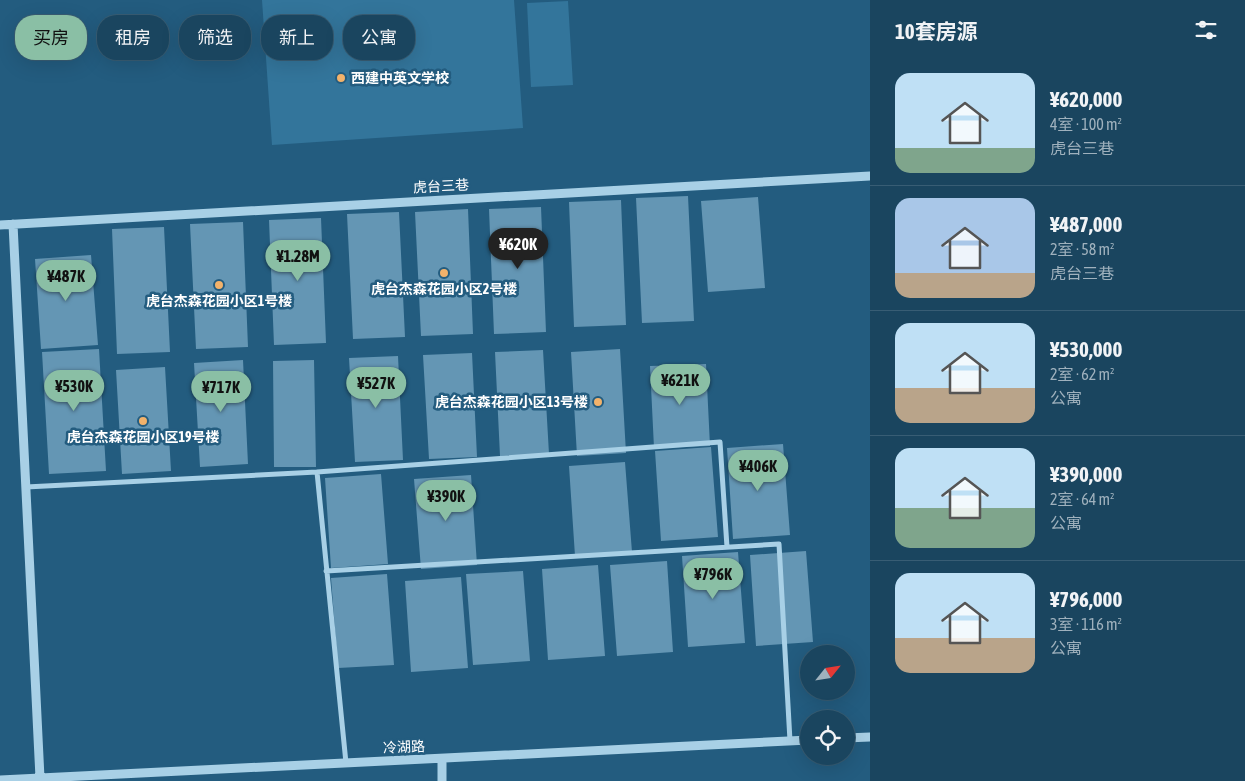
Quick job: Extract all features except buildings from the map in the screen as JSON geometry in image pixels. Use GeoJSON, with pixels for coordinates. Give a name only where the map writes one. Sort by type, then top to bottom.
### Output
{"type":"FeatureCollection","features":[{"type":"Feature","properties":{"kind":"street","name":"虎台三巷"},"geometry":{"type":"LineString","coordinates":[[0,225],[870,176]]}},
{"type":"Feature","properties":{"kind":"street"},"geometry":{"type":"LineString","coordinates":[[13,224],[40,778]]}},
{"type":"Feature","properties":{"kind":"street"},"geometry":{"type":"LineString","coordinates":[[26,487],[317,472],[720,442],[727,548]]}},
{"type":"Feature","properties":{"kind":"street"},"geometry":{"type":"LineString","coordinates":[[317,472],[346,763]]}},
{"type":"Feature","properties":{"kind":"street"},"geometry":{"type":"LineString","coordinates":[[326,571],[779,544],[790,741]]}},
{"type":"Feature","properties":{"kind":"street"},"geometry":{"type":"LineString","coordinates":[[855,738],[870,737]]}},
{"type":"Feature","properties":{"kind":"street","name":"冷湖路"},"geometry":{"type":"LineString","coordinates":[[0,780],[800,740]]}},
{"type":"Feature","properties":{"kind":"street"},"geometry":{"type":"LineString","coordinates":[[442,759],[442,781]]}},
{"type":"Feature","properties":{"kind":"shaded area"},"geometry":{"type":"Polygon","coordinates":[[[262,0],[514,0],[523,128],[272,145],[266,60],[333,60],[333,15],[263,15],[262,0]]]}},
{"type":"Feature","properties":{"kind":"shaded area"},"geometry":{"type":"Polygon","coordinates":[[[568,1],[573,85],[531,87],[527,3],[568,1]]]}},
{"type":"Feature","properties":{"kind":"place","name":"西建中英文学校"},"geometry":{"type":"Point","coordinates":[341,78]}},
{"type":"Feature","properties":{"kind":"place","name":"虎台杰森花园小区2号楼"},"geometry":{"type":"Point","coordinates":[444,273]}},
{"type":"Feature","properties":{"kind":"place","name":"虎台杰森花园小区1号楼"},"geometry":{"type":"Point","coordinates":[219,285]}},
{"type":"Feature","properties":{"kind":"place","name":"虎台杰森花园小区13号楼"},"geometry":{"type":"Point","coordinates":[598,402]}},
{"type":"Feature","properties":{"kind":"place","name":"虎台杰森花园小区19号楼"},"geometry":{"type":"Point","coordinates":[143,421]}}]}
